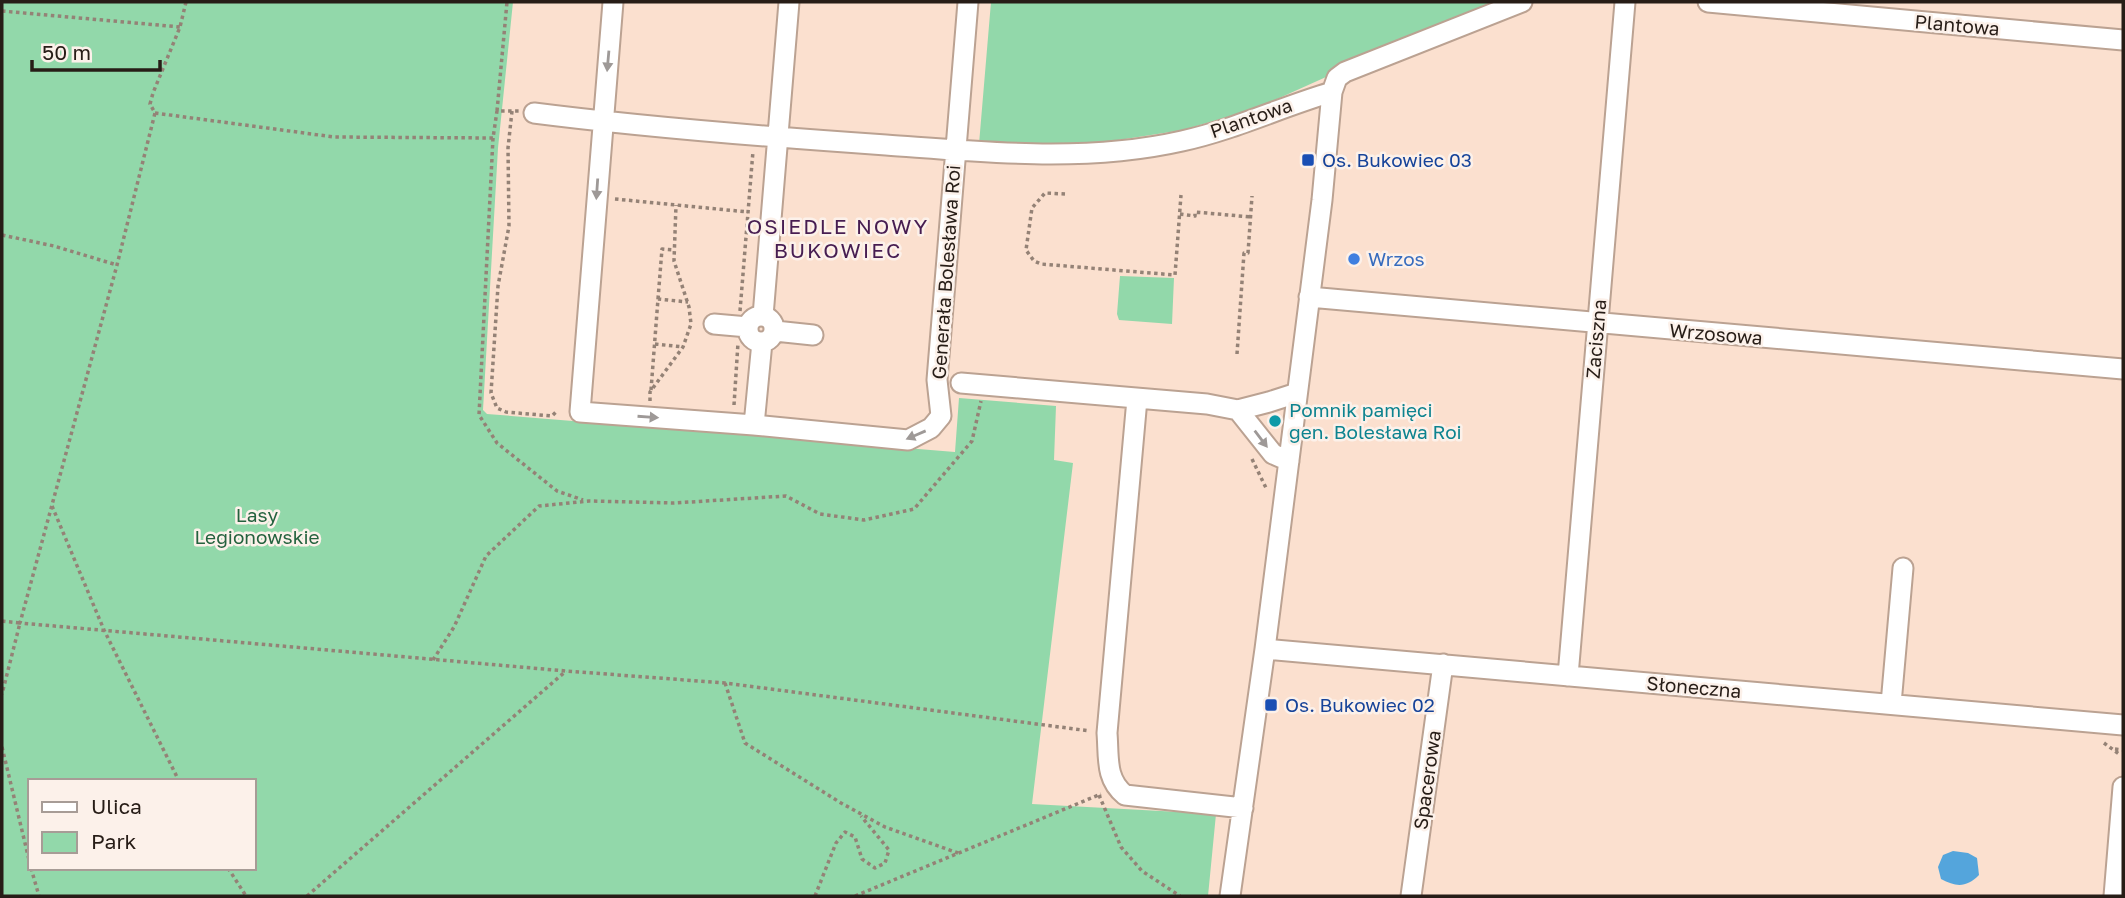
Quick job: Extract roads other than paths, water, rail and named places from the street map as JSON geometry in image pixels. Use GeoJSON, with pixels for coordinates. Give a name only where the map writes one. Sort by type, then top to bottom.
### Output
{"type":"FeatureCollection","features":[{"type":"Feature","properties":{"kind":"street","name":"Generała Bolesława Roi"},"geometry":{"type":"LineString","coordinates":[[534,113],[602,121],[779,138],[955,150],[937,380],[941,416],[931,428],[908,440],[754,419],[580,412],[602,121],[613,2]]}},
{"type":"Feature","properties":{"kind":"street"},"geometry":{"type":"LineString","coordinates":[[754,419],[757,328],[779,138],[789,2]]}},
{"type":"Feature","properties":{"kind":"street"},"geometry":{"type":"LineString","coordinates":[[955,150],[968,2]]}},
{"type":"Feature","properties":{"kind":"street","name":"Plantowa"},"geometry":{"type":"LineString","coordinates":[[955,150],[1062,155],[1135,149],[1181,141],[1231,127],[1332,92],[1337,78],[1345,72],[1522,2]]}},
{"type":"Feature","properties":{"kind":"street","name":"Zaciszna"},"geometry":{"type":"LineString","coordinates":[[1568,676],[1625,2]]}},
{"type":"Feature","properties":{"kind":"street","name":"Plantowa"},"geometry":{"type":"LineString","coordinates":[[1708,2],[2123,40]]}},
{"type":"Feature","properties":{"kind":"street"},"geometry":{"type":"LineString","coordinates":[[1230,896],[1289,461],[1332,92]]}},
{"type":"Feature","properties":{"kind":"street","name":"Wrzosowa"},"geometry":{"type":"LineString","coordinates":[[1309,297],[2123,369]]}},
{"type":"Feature","properties":{"kind":"street"},"geometry":{"type":"LineString","coordinates":[[713,324],[813,335]]}},
{"type":"Feature","properties":{"kind":"street","name":"Generała Bolesława Roi"},"geometry":{"type":"LineString","coordinates":[[961,383],[1208,404],[1238,410],[1297,393]]}},
{"type":"Feature","properties":{"kind":"street"},"geometry":{"type":"LineString","coordinates":[[1137,399],[1107,733],[1107,790],[1125,795],[1243,808]]}},
{"type":"Feature","properties":{"kind":"street"},"geometry":{"type":"LineString","coordinates":[[1238,410],[1273,454],[1289,461]]}},
{"type":"Feature","properties":{"kind":"street"},"geometry":{"type":"LineString","coordinates":[[1891,704],[1903,568]]}},
{"type":"Feature","properties":{"kind":"street","name":"Słoneczna"},"geometry":{"type":"LineString","coordinates":[[1265,649],[2123,725]]}},
{"type":"Feature","properties":{"kind":"street","name":"Spacerowa"},"geometry":{"type":"LineString","coordinates":[[1411,896],[1443,664]]}},
{"type":"Feature","properties":{"kind":"street"},"geometry":{"type":"LineString","coordinates":[[2114,896],[2123,788]]}},
{"type":"Feature","properties":{"kind":"water"},"geometry":{"type":"Polygon","coordinates":[[[1953,851],[1968,853],[1977,858],[1979,875],[1970,882],[1956,885],[1941,879],[1938,867],[1943,855],[1953,851]]]}},
{"type":"Feature","properties":{"kind":"place","name":"Os. Bukowiec 03"},"geometry":{"type":"Point","coordinates":[1308,160]}},
{"type":"Feature","properties":{"kind":"place","name":"Wrzos"},"geometry":{"type":"Point","coordinates":[1354,259]}},
{"type":"Feature","properties":{"kind":"place","name":"Pomnik pamięci gen. Bolesława Roi"},"geometry":{"type":"Point","coordinates":[1275,421]}},
{"type":"Feature","properties":{"kind":"place","name":"Os. Bukowiec 02"},"geometry":{"type":"Point","coordinates":[1271,705]}},
{"type":"Feature","properties":{"kind":"district","name":"OSIEDLE NOWY BUKOWIEC"},"geometry":{"type":"Point","coordinates":[838,239]}},
{"type":"Feature","properties":{"kind":"park label","name":"Lasy Legionowskie"},"geometry":{"type":"Point","coordinates":[257,526]}}]}
